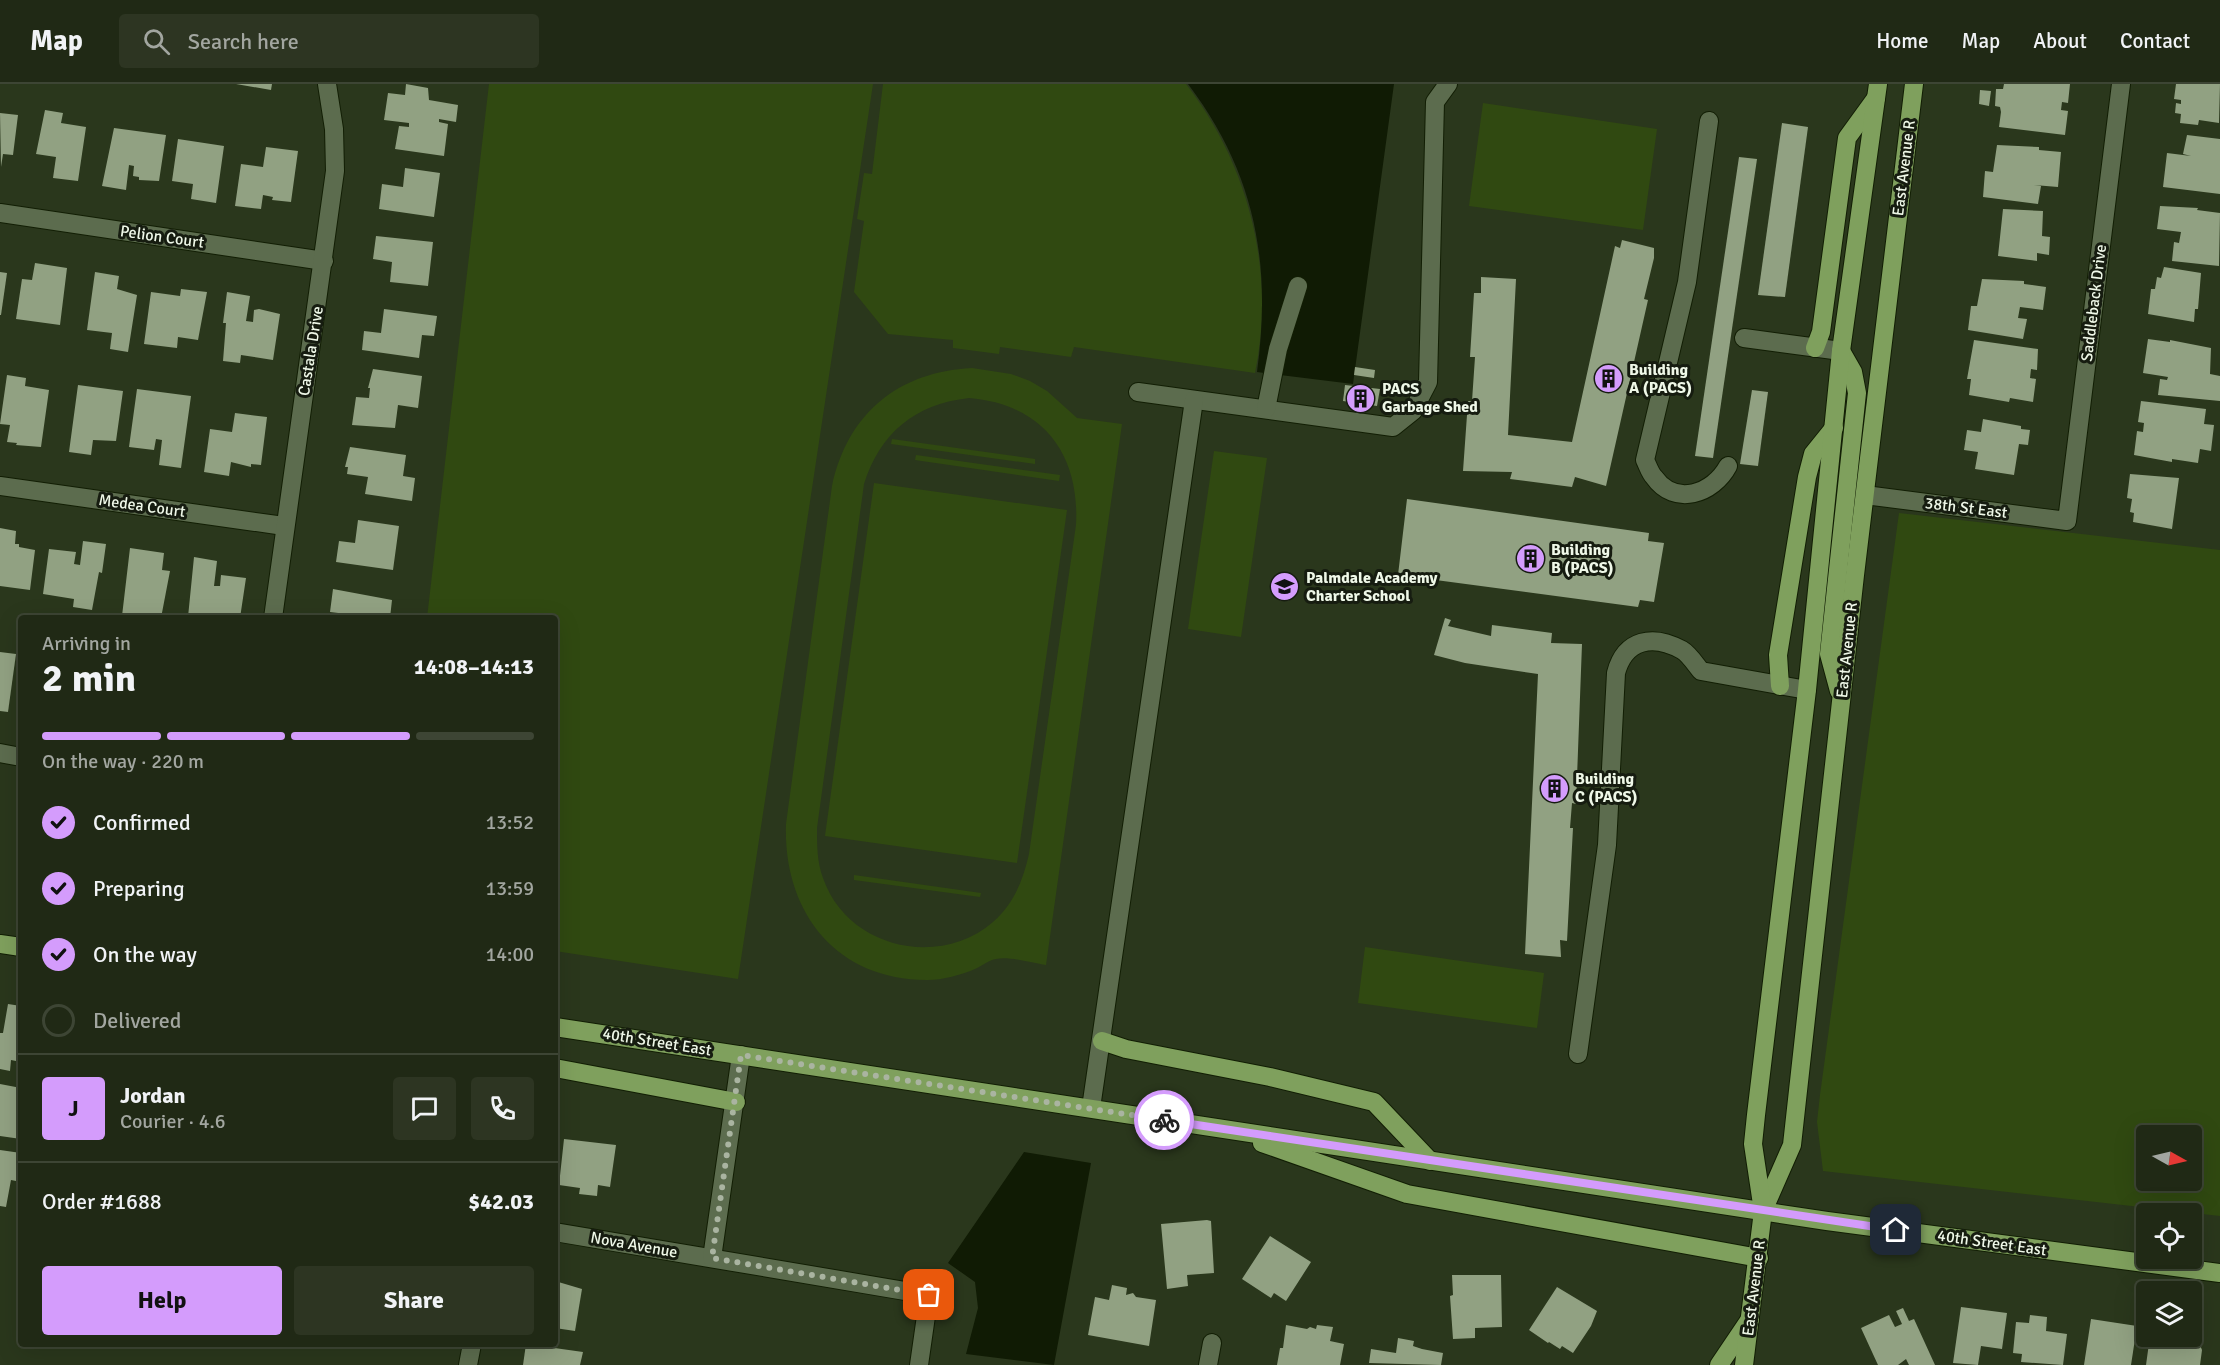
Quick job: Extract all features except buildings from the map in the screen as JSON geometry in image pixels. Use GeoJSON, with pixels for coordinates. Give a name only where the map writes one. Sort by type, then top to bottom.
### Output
{"type":"FeatureCollection","features":[{"type":"Feature","properties":{"kind":"main road","name":"East Avenue R"},"geometry":{"type":"LineString","coordinates":[[1763,1211],[1792,1145],[1914,84]]}},
{"type":"Feature","properties":{"kind":"main road","name":"East Avenue R"},"geometry":{"type":"LineString","coordinates":[[1744,1365],[1753,1315],[1763,1211],[1754,1144],[1807,690],[1841,351],[1877,90]]}},
{"type":"Feature","properties":{"kind":"main road"},"geometry":{"type":"LineString","coordinates":[[1815,348],[1821,332],[1847,138],[1877,90]]}},
{"type":"Feature","properties":{"kind":"main road"},"geometry":{"type":"LineString","coordinates":[[1841,351],[1853,372],[1857,393],[1829,654],[1842,700]]}},
{"type":"Feature","properties":{"kind":"main road"},"geometry":{"type":"LineString","coordinates":[[1780,686],[1778,655],[1807,477],[1813,454],[1834,428]]}},
{"type":"Feature","properties":{"kind":"main road"},"geometry":{"type":"LineString","coordinates":[[0,944],[18,947]]}},
{"type":"Feature","properties":{"kind":"main road","name":"40th Street East"},"geometry":{"type":"LineString","coordinates":[[558,1027],[1763,1211],[2220,1273]]}},
{"type":"Feature","properties":{"kind":"main road"},"geometry":{"type":"LineString","coordinates":[[1102,1041],[1126,1050],[1270,1077],[1374,1102],[1430,1161]]}},
{"type":"Feature","properties":{"kind":"main road"},"geometry":{"type":"LineString","coordinates":[[558,1069],[736,1102]]}},
{"type":"Feature","properties":{"kind":"main road"},"geometry":{"type":"LineString","coordinates":[[1221,1129],[1407,1194],[1759,1258]]}},
{"type":"Feature","properties":{"kind":"main road"},"geometry":{"type":"LineString","coordinates":[[1719,1365],[1753,1315]]}},
{"type":"Feature","properties":{"kind":"street","name":"Castala Drive"},"geometry":{"type":"LineString","coordinates":[[273,615],[335,171],[334,129],[327,84]]}},
{"type":"Feature","properties":{"kind":"street"},"geometry":{"type":"LineString","coordinates":[[1138,392],[1393,427],[1413,411],[1428,382],[1435,102],[1448,84]]}},
{"type":"Feature","properties":{"kind":"street","name":"Saddleback Drive"},"geometry":{"type":"LineString","coordinates":[[2067,521],[2121,84]]}},
{"type":"Feature","properties":{"kind":"street"},"geometry":{"type":"LineString","coordinates":[[1709,121],[1687,282],[1645,460],[1654,478],[1664,487],[1678,492],[1696,494],[1709,489],[1720,480],[1728,466]]}},
{"type":"Feature","properties":{"kind":"street","name":"Pelion Court"},"geometry":{"type":"LineString","coordinates":[[0,213],[324,261]]}},
{"type":"Feature","properties":{"kind":"street"},"geometry":{"type":"LineString","coordinates":[[1266,410],[1278,349],[1298,286]]}},
{"type":"Feature","properties":{"kind":"street"},"geometry":{"type":"LineString","coordinates":[[1744,338],[1841,351]]}},
{"type":"Feature","properties":{"kind":"street"},"geometry":{"type":"LineString","coordinates":[[1091,1108],[1194,400]]}},
{"type":"Feature","properties":{"kind":"street","name":"Medea Court"},"geometry":{"type":"LineString","coordinates":[[0,486],[284,526]]}},
{"type":"Feature","properties":{"kind":"street","name":"38th St East"},"geometry":{"type":"LineString","coordinates":[[1865,495],[2067,521]]}},
{"type":"Feature","properties":{"kind":"street"},"geometry":{"type":"LineString","coordinates":[[1578,1054],[1607,845],[1616,673],[1620,658],[1631,645],[1658,641],[1684,651],[1701,671],[1807,690]]}},
{"type":"Feature","properties":{"kind":"street"},"geometry":{"type":"LineString","coordinates":[[0,753],[18,756]]}},
{"type":"Feature","properties":{"kind":"street"},"geometry":{"type":"LineString","coordinates":[[712,1258],[741,1055]]}},
{"type":"Feature","properties":{"kind":"street","name":"Nova Avenue"},"geometry":{"type":"LineString","coordinates":[[558,1232],[929,1295],[919,1365]]}},
{"type":"Feature","properties":{"kind":"street"},"geometry":{"type":"LineString","coordinates":[[1208,1365],[1212,1343]]}},
{"type":"Feature","properties":{"kind":"street"},"geometry":{"type":"LineString","coordinates":[[468,1365],[471,1347]]}},
{"type":"Feature","properties":{"kind":"green space"},"geometry":{"type":"Polygon","coordinates":[[[489,84],[873,84],[738,979],[558,951],[558,615],[427,615],[489,84]]]}},
{"type":"Feature","properties":{"kind":"green space"},"geometry":{"type":"Polygon","coordinates":[[[883,84],[1186,84],[1208,116],[1226,149],[1241,184],[1252,221],[1259,259],[1262,297],[1261,335],[1255,373],[1074,347],[1071,357],[1000,347],[999,354],[953,348],[953,340],[888,334],[854,292],[864,221],[857,219],[864,173],[872,174],[883,84]]]}},
{"type":"Feature","properties":{"kind":"green space"},"geometry":{"type":"Polygon","coordinates":[[[1483,103],[1657,129],[1643,230],[1469,206],[1483,103]]]}},
{"type":"Feature","properties":{"kind":"green space"},"geometry":{"type":"Polygon","coordinates":[[[972,368],[1011,374],[1047,391],[1077,418],[1122,424],[1046,965],[1001,958],[958,975],[927,980],[894,977],[866,968],[841,954],[821,935],[805,912],[794,885],[787,856],[786,824],[832,486],[840,460],[850,437],[880,401],[899,388],[945,371],[972,368]],[[969,398],[950,401],[916,414],[890,436],[871,466],[864,484],[817,828],[818,853],[823,878],[835,902],[852,921],[873,935],[897,944],[922,947],[947,945],[971,936],[993,922],[1007,907],[1017,891],[1029,854],[1076,525],[1076,499],[1063,455],[1051,437],[1036,422],[1017,410],[995,402],[969,398]]]}},
{"type":"Feature","properties":{"kind":"green space"},"geometry":{"type":"Polygon","coordinates":[[[892,439],[1035,459],[1035,464],[891,444],[892,439]]]}},
{"type":"Feature","properties":{"kind":"green space"},"geometry":{"type":"Polygon","coordinates":[[[1214,451],[1267,458],[1241,637],[1188,629],[1214,451]]]}},
{"type":"Feature","properties":{"kind":"green space"},"geometry":{"type":"Polygon","coordinates":[[[916,455],[1060,475],[1059,481],[915,460],[916,455]]]}},
{"type":"Feature","properties":{"kind":"green space"},"geometry":{"type":"Polygon","coordinates":[[[874,483],[1067,510],[1017,863],[825,836],[874,483]]]}},
{"type":"Feature","properties":{"kind":"green space"},"geometry":{"type":"Polygon","coordinates":[[[1899,513],[2220,550],[2220,1216],[2202,1214],[2202,1203],[2136,1203],[2136,1206],[1823,1171],[1817,1122],[1899,513]]]}},
{"type":"Feature","properties":{"kind":"green space"},"geometry":{"type":"Polygon","coordinates":[[[854,875],[981,893],[980,897],[854,880],[854,875]]]}},
{"type":"Feature","properties":{"kind":"green space"},"geometry":{"type":"Polygon","coordinates":[[[1365,947],[1544,973],[1537,1028],[1358,1003],[1365,947]]]}},
{"type":"Feature","properties":{"kind":"shaded area"},"geometry":{"type":"Polygon","coordinates":[[[1188,84],[1394,84],[1353,384],[1257,372],[1262,293],[1253,220],[1243,185],[1229,151],[1211,117],[1188,84]]]}},
{"type":"Feature","properties":{"kind":"shaded area"},"geometry":{"type":"Polygon","coordinates":[[[1024,1152],[1091,1163],[1054,1365],[966,1354],[978,1308],[975,1282],[948,1263],[1024,1152]]]}},
{"type":"Feature","properties":{"kind":"way so far"},"geometry":{"type":"LineString","coordinates":[[929,1295],[712,1258],[741,1055],[1164,1120]]}},
{"type":"Feature","properties":{"kind":"place","name":"Building A (PACS)"},"geometry":{"type":"Point","coordinates":[1608,379]}},
{"type":"Feature","properties":{"kind":"place","name":"PACS Garbage Shed"},"geometry":{"type":"Point","coordinates":[1361,398]}},
{"type":"Feature","properties":{"kind":"place","name":"Building B (PACS)"},"geometry":{"type":"Point","coordinates":[1530,559]}},
{"type":"Feature","properties":{"kind":"place","name":"Palmdale Academy Charter School"},"geometry":{"type":"Point","coordinates":[1285,587]}},
{"type":"Feature","properties":{"kind":"place","name":"Building C (PACS)"},"geometry":{"type":"Point","coordinates":[1554,788]}},
{"type":"Feature","properties":{"kind":"route"},"geometry":{"type":"LineString","coordinates":[[1164,1120],[1784,1215],[1896,1230]]}}]}
